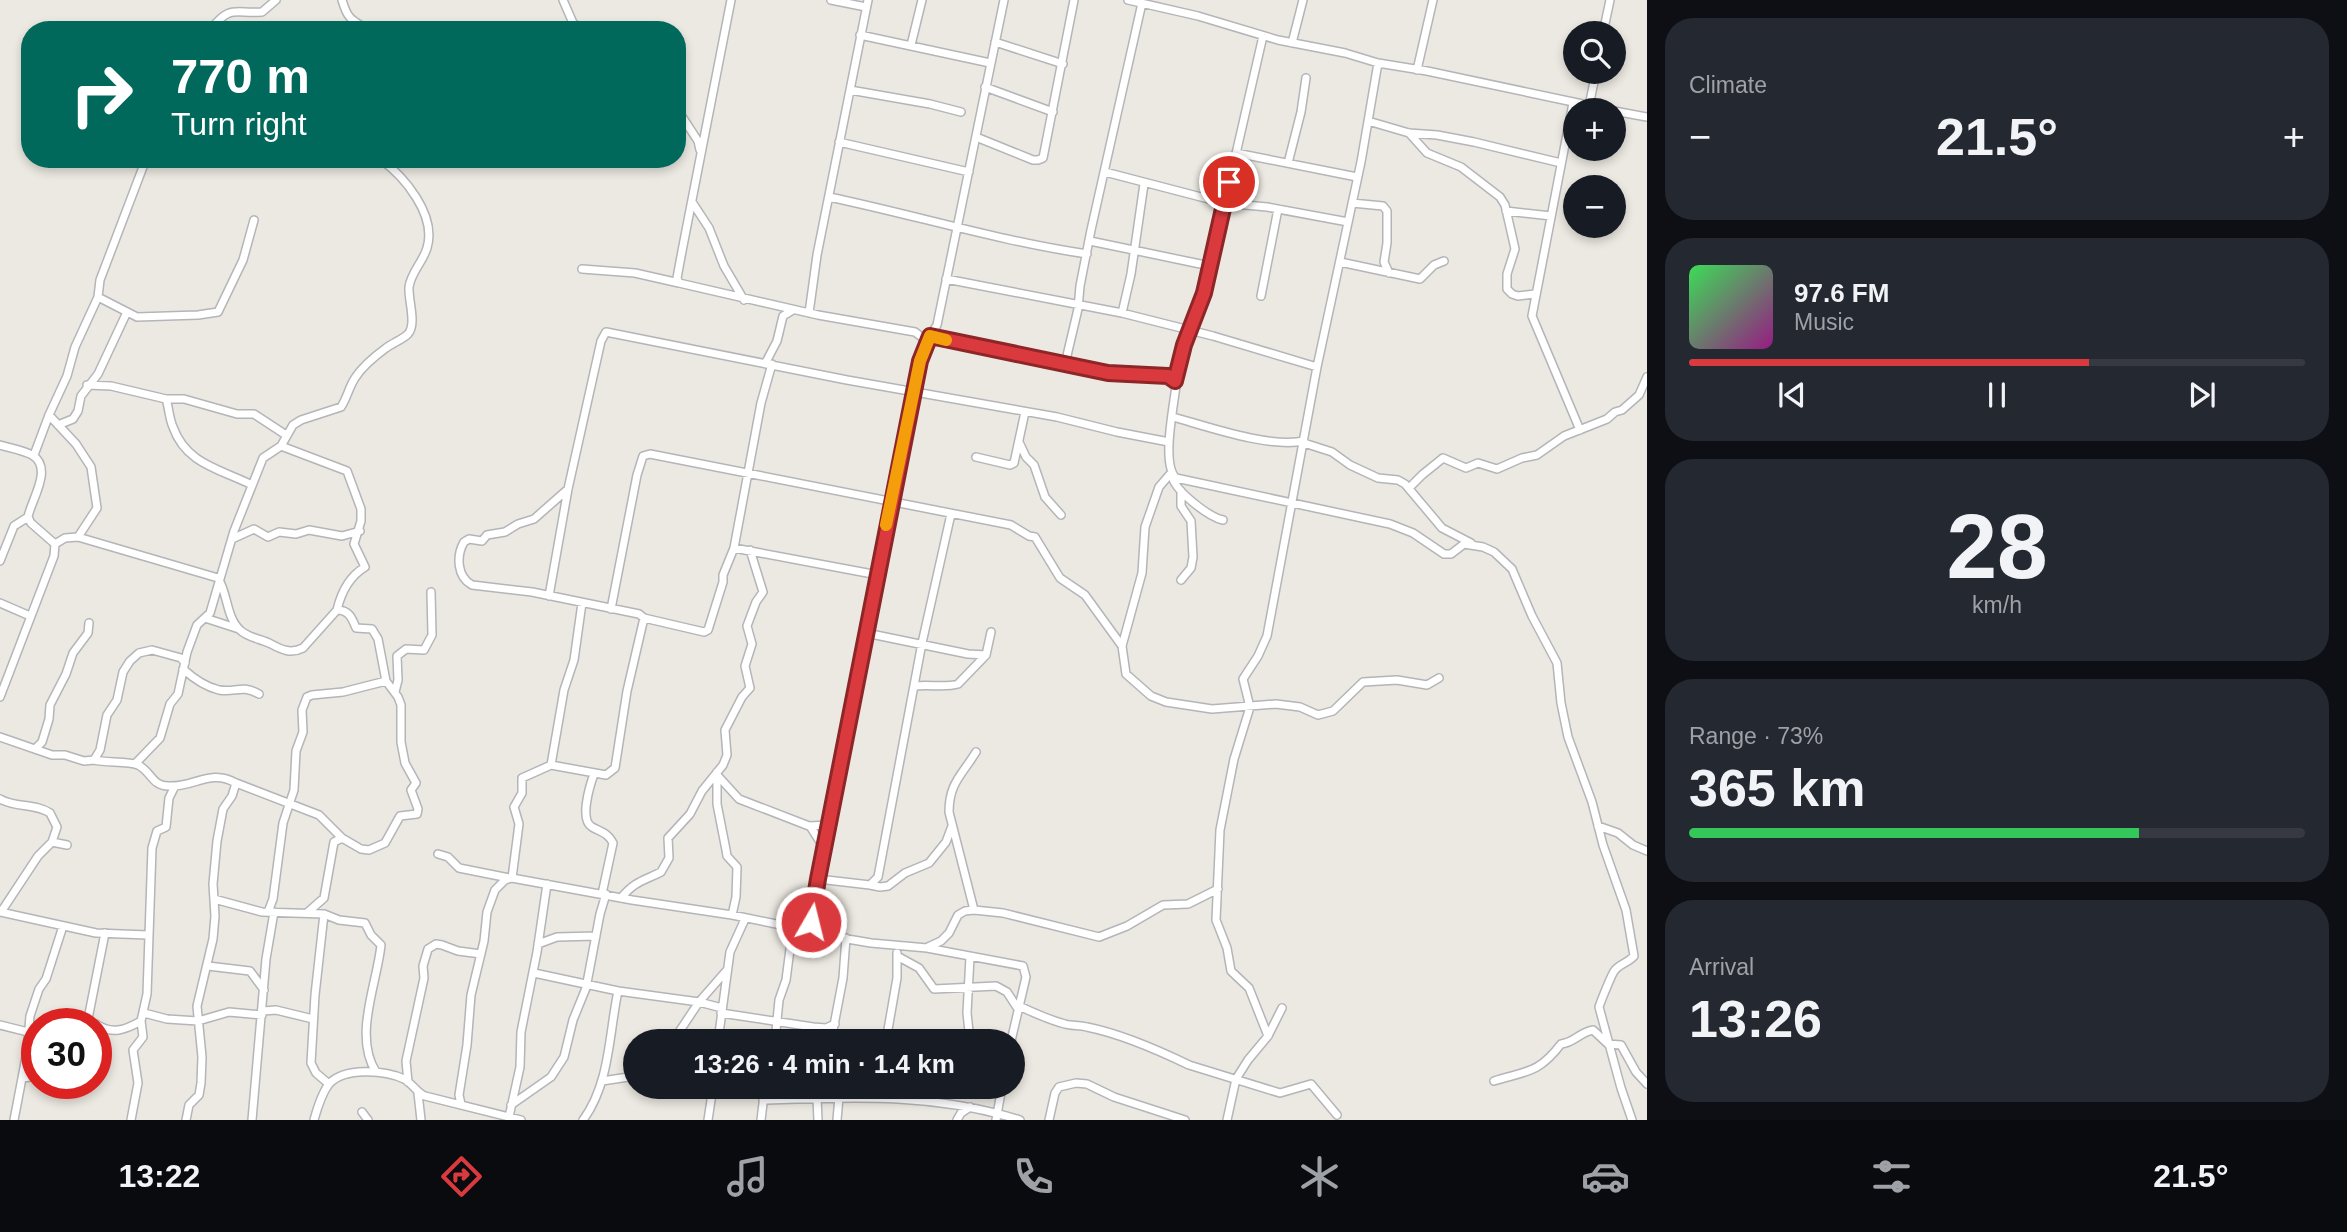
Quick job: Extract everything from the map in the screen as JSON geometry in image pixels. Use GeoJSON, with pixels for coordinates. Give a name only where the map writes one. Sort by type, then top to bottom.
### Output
{"type":"FeatureCollection","features":[{"type":"Feature","properties":{"kind":"street"},"geometry":{"type":"LineString","coordinates":[[218,21],[225,13],[234,11],[262,12],[276,0]]}},
{"type":"Feature","properties":{"kind":"street"},"geometry":{"type":"LineString","coordinates":[[342,0],[351,21]]}},
{"type":"Feature","properties":{"kind":"street"},"geometry":{"type":"LineString","coordinates":[[563,0],[572,21]]}},
{"type":"Feature","properties":{"kind":"street"},"geometry":{"type":"LineString","coordinates":[[678,283],[731,0]]}},
{"type":"Feature","properties":{"kind":"street"},"geometry":{"type":"LineString","coordinates":[[809,313],[817,255],[867,4],[831,0]]}},
{"type":"Feature","properties":{"kind":"street"},"geometry":{"type":"LineString","coordinates":[[911,45],[922,0]]}},
{"type":"Feature","properties":{"kind":"street"},"geometry":{"type":"LineString","coordinates":[[811,931],[818,879],[914,391],[929,339],[937,325],[1004,0]]}},
{"type":"Feature","properties":{"kind":"street"},"geometry":{"type":"LineString","coordinates":[[976,137],[1038,160],[1045,153],[1074,0]]}},
{"type":"Feature","properties":{"kind":"street"},"geometry":{"type":"LineString","coordinates":[[1128,0],[1378,63],[1563,101]]}},
{"type":"Feature","properties":{"kind":"street"},"geometry":{"type":"LineString","coordinates":[[1292,43],[1303,0]]}},
{"type":"Feature","properties":{"kind":"street"},"geometry":{"type":"LineString","coordinates":[[1418,70],[1433,0]]}},
{"type":"Feature","properties":{"kind":"street"},"geometry":{"type":"LineString","coordinates":[[1606,21],[1610,0]]}},
{"type":"Feature","properties":{"kind":"street"},"geometry":{"type":"LineString","coordinates":[[1065,364],[1142,3]]}},
{"type":"Feature","properties":{"kind":"street"},"geometry":{"type":"LineString","coordinates":[[860,35],[990,63]]}},
{"type":"Feature","properties":{"kind":"street"},"geometry":{"type":"LineString","coordinates":[[1223,520],[1215,518],[1174,485],[1169,442],[1175,381],[1188,331],[1204,293],[1263,36]]}},
{"type":"Feature","properties":{"kind":"street"},"geometry":{"type":"LineString","coordinates":[[995,42],[1063,64]]}},
{"type":"Feature","properties":{"kind":"street"},"geometry":{"type":"LineString","coordinates":[[1268,1036],[1249,989],[1228,965],[1227,948],[1216,920],[1218,844],[1227,788],[1250,707],[1243,679],[1267,636],[1378,63]]}},
{"type":"Feature","properties":{"kind":"street"},"geometry":{"type":"LineString","coordinates":[[1288,163],[1301,112],[1306,78]]}},
{"type":"Feature","properties":{"kind":"street"},"geometry":{"type":"LineString","coordinates":[[985,87],[1053,112]]}},
{"type":"Feature","properties":{"kind":"street"},"geometry":{"type":"LineString","coordinates":[[850,90],[961,112]]}},
{"type":"Feature","properties":{"kind":"street"},"geometry":{"type":"LineString","coordinates":[[1626,113],[1647,117]]}},
{"type":"Feature","properties":{"kind":"street"},"geometry":{"type":"LineString","coordinates":[[1368,121],[1409,133],[1462,140],[1561,163]]}},
{"type":"Feature","properties":{"kind":"street"},"geometry":{"type":"LineString","coordinates":[[686,123],[698,141],[702,154]]}},
{"type":"Feature","properties":{"kind":"street"},"geometry":{"type":"LineString","coordinates":[[1409,133],[1427,153],[1461,167],[1500,197],[1506,205],[1515,248],[1507,274],[1507,289],[1518,296],[1535,294]]}},
{"type":"Feature","properties":{"kind":"street"},"geometry":{"type":"LineString","coordinates":[[839,142],[970,172]]}},
{"type":"Feature","properties":{"kind":"street"},"geometry":{"type":"LineString","coordinates":[[1236,153],[1357,177]]}},
{"type":"Feature","properties":{"kind":"street"},"geometry":{"type":"LineString","coordinates":[[1563,153],[1532,316],[1580,429]]}},
{"type":"Feature","properties":{"kind":"street"},"geometry":{"type":"LineString","coordinates":[[34,456],[48,415],[67,376],[75,347],[98,297],[100,280],[143,168]]}},
{"type":"Feature","properties":{"kind":"street"},"geometry":{"type":"LineString","coordinates":[[135,764],[160,738],[170,704],[178,694],[197,625],[205,618],[214,601],[218,578],[263,458],[281,446],[293,425],[341,407],[354,379],[412,327],[413,317],[408,300],[410,279],[427,249],[429,238],[416,196],[394,168]]}},
{"type":"Feature","properties":{"kind":"street"},"geometry":{"type":"LineString","coordinates":[[1105,172],[1224,203],[1278,209],[1348,222]]}},
{"type":"Feature","properties":{"kind":"street"},"geometry":{"type":"LineString","coordinates":[[1122,313],[1144,184]]}},
{"type":"Feature","properties":{"kind":"street"},"geometry":{"type":"LineString","coordinates":[[829,197],[1007,240],[1087,254]]}},
{"type":"Feature","properties":{"kind":"street"},"geometry":{"type":"LineString","coordinates":[[692,202],[709,228],[719,257],[744,300]]}},
{"type":"Feature","properties":{"kind":"street"},"geometry":{"type":"LineString","coordinates":[[1352,203],[1383,206],[1387,211],[1384,262],[1389,273]]}},
{"type":"Feature","properties":{"kind":"street"},"geometry":{"type":"LineString","coordinates":[[1261,296],[1278,209]]}},
{"type":"Feature","properties":{"kind":"street"},"geometry":{"type":"LineString","coordinates":[[1506,211],[1551,216]]}},
{"type":"Feature","properties":{"kind":"street"},"geometry":{"type":"LineString","coordinates":[[98,297],[137,317],[198,316],[218,312],[243,260],[254,220]]}},
{"type":"Feature","properties":{"kind":"street"},"geometry":{"type":"LineString","coordinates":[[1090,241],[1210,266]]}},
{"type":"Feature","properties":{"kind":"street"},"geometry":{"type":"LineString","coordinates":[[1340,262],[1422,279],[1434,265],[1444,261]]}},
{"type":"Feature","properties":{"kind":"street"},"geometry":{"type":"LineString","coordinates":[[582,269],[635,273],[744,300],[915,332],[929,339],[1108,373],[1168,376],[1175,381]]}},
{"type":"Feature","properties":{"kind":"street"},"geometry":{"type":"LineString","coordinates":[[946,279],[1122,313],[1317,367]]}},
{"type":"Feature","properties":{"kind":"street"},"geometry":{"type":"LineString","coordinates":[[568,489],[534,519],[505,532],[487,535],[482,541],[464,542],[458,556],[460,571],[465,581],[611,608],[704,632],[708,629],[723,575],[734,548],[769,363],[783,316],[794,310]]}},
{"type":"Feature","properties":{"kind":"street"},"geometry":{"type":"LineString","coordinates":[[58,425],[73,419],[78,411],[81,396],[98,374],[127,312]]}},
{"type":"Feature","properties":{"kind":"street"},"geometry":{"type":"LineString","coordinates":[[549,596],[568,489],[601,341],[606,332],[1169,442]]}},
{"type":"Feature","properties":{"kind":"street"},"geometry":{"type":"LineString","coordinates":[[1410,488],[1443,458],[1466,468],[1478,464],[1497,469],[1536,455],[1564,436],[1607,419],[1634,401],[1647,377]]}},
{"type":"Feature","properties":{"kind":"street"},"geometry":{"type":"LineString","coordinates":[[87,385],[111,386],[166,399],[184,399],[230,412],[254,414],[286,435]]}},
{"type":"Feature","properties":{"kind":"street"},"geometry":{"type":"LineString","coordinates":[[166,399],[172,426],[189,455],[252,485]]}},
{"type":"Feature","properties":{"kind":"street"},"geometry":{"type":"LineString","coordinates":[[976,457],[1010,465],[1016,460],[1025,412]]}},
{"type":"Feature","properties":{"kind":"street"},"geometry":{"type":"LineString","coordinates":[[48,415],[76,444],[91,467],[97,508],[78,537]]}},
{"type":"Feature","properties":{"kind":"street"},"geometry":{"type":"LineString","coordinates":[[1173,417],[1242,437],[1289,443],[1304,442],[1332,452],[1350,465],[1378,478],[1398,480],[1410,488],[1442,528],[1494,552],[1512,569],[1532,616],[1558,663],[1560,704],[1568,737],[1626,910],[1635,953],[1633,959],[1617,967],[1610,976],[1607,991],[1599,1007],[1632,1120]]}},
{"type":"Feature","properties":{"kind":"street"},"geometry":{"type":"LineString","coordinates":[[1019,442],[1026,457],[1034,465],[1045,498],[1061,515]]}},
{"type":"Feature","properties":{"kind":"street"},"geometry":{"type":"LineString","coordinates":[[0,445],[34,456],[41,467],[42,475],[28,517],[14,526],[0,561]]}},
{"type":"Feature","properties":{"kind":"street"},"geometry":{"type":"LineString","coordinates":[[205,618],[239,629],[276,648],[297,651],[328,622],[337,610],[345,587],[359,570],[365,567],[354,544],[360,531],[361,509],[347,471],[281,446]]}},
{"type":"Feature","properties":{"kind":"street"},"geometry":{"type":"LineString","coordinates":[[611,608],[637,475],[642,456],[650,454],[1011,525],[1035,537],[1060,578],[1085,596],[1122,646]]}},
{"type":"Feature","properties":{"kind":"street"},"geometry":{"type":"LineString","coordinates":[[1172,474],[1179,480],[1390,524],[1432,544],[1444,554],[1451,554],[1464,544],[1474,545]]}},
{"type":"Feature","properties":{"kind":"street"},"geometry":{"type":"LineString","coordinates":[[1172,474],[1159,487],[1145,527],[1142,573],[1122,646],[1126,674],[1151,696],[1197,708],[1276,704],[1300,707],[1318,715],[1333,711],[1363,682],[1397,680],[1427,685],[1439,678]]}},
{"type":"Feature","properties":{"kind":"street"},"geometry":{"type":"LineString","coordinates":[[1181,491],[1181,506],[1191,521],[1193,557],[1191,568],[1181,580]]}},
{"type":"Feature","properties":{"kind":"street"},"geometry":{"type":"LineString","coordinates":[[870,885],[878,877],[922,643],[951,514]]}},
{"type":"Feature","properties":{"kind":"street"},"geometry":{"type":"LineString","coordinates":[[28,517],[31,523],[55,544]]}},
{"type":"Feature","properties":{"kind":"street"},"geometry":{"type":"LineString","coordinates":[[0,529],[11,532]]}},
{"type":"Feature","properties":{"kind":"street"},"geometry":{"type":"LineString","coordinates":[[232,539],[254,529],[268,537],[279,532],[296,534],[309,530],[342,536],[360,531]]}},
{"type":"Feature","properties":{"kind":"street"},"geometry":{"type":"LineString","coordinates":[[55,544],[65,538],[78,537],[218,578],[239,629]]}},
{"type":"Feature","properties":{"kind":"street"},"geometry":{"type":"LineString","coordinates":[[0,698],[54,556],[55,544]]}},
{"type":"Feature","properties":{"kind":"street"},"geometry":{"type":"LineString","coordinates":[[734,548],[878,575]]}},
{"type":"Feature","properties":{"kind":"street"},"geometry":{"type":"LineString","coordinates":[[621,898],[643,878],[662,872],[669,858],[668,838],[690,814],[702,791],[718,774],[727,755],[725,730],[742,697],[750,688],[745,666],[752,644],[747,626],[763,587],[750,551]]}},
{"type":"Feature","properties":{"kind":"street"},"geometry":{"type":"LineString","coordinates":[[395,692],[398,680],[397,656],[406,649],[424,650],[430,641],[431,592]]}},
{"type":"Feature","properties":{"kind":"street"},"geometry":{"type":"LineString","coordinates":[[0,603],[30,616]]}},
{"type":"Feature","properties":{"kind":"street"},"geometry":{"type":"LineString","coordinates":[[551,765],[564,690],[574,660],[582,603]]}},
{"type":"Feature","properties":{"kind":"street"},"geometry":{"type":"LineString","coordinates":[[0,737],[52,755],[65,755],[84,761],[135,764],[160,785],[175,786],[225,776],[236,783],[318,815],[342,838],[361,849],[378,847],[386,843],[400,816],[417,814],[418,809],[411,790],[415,783],[405,763],[401,742],[401,705],[386,681],[378,639],[370,628],[356,628],[350,614],[337,610]]}},
{"type":"Feature","properties":{"kind":"street"},"geometry":{"type":"LineString","coordinates":[[461,1104],[459,1096],[471,995],[491,899],[495,890],[510,878],[519,824],[514,807],[522,793],[522,778],[551,765],[606,775],[615,768],[627,691],[644,618]]}},
{"type":"Feature","properties":{"kind":"street"},"geometry":{"type":"LineString","coordinates":[[35,749],[42,742],[50,705],[73,653],[88,633],[89,623]]}},
{"type":"Feature","properties":{"kind":"street"},"geometry":{"type":"LineString","coordinates":[[915,686],[953,686],[986,654],[991,632]]}},
{"type":"Feature","properties":{"kind":"street"},"geometry":{"type":"LineString","coordinates":[[866,633],[968,654],[986,654]]}},
{"type":"Feature","properties":{"kind":"street"},"geometry":{"type":"LineString","coordinates":[[94,760],[100,750],[107,715],[121,692],[123,672],[139,653],[152,649],[181,659],[195,679],[214,689],[243,688],[259,694]]}},
{"type":"Feature","properties":{"kind":"street"},"geometry":{"type":"LineString","coordinates":[[252,1120],[271,912],[281,831],[290,804],[296,776],[296,751],[303,732],[302,710],[307,697],[343,692],[386,681]]}},
{"type":"Feature","properties":{"kind":"street"},"geometry":{"type":"LineString","coordinates":[[974,910],[949,812],[950,792],[954,782],[976,752]]}},
{"type":"Feature","properties":{"kind":"street"},"geometry":{"type":"LineString","coordinates":[[511,1105],[551,1077],[567,1048],[573,1020],[587,984],[613,843],[610,836],[587,825],[588,793],[594,774]]}},
{"type":"Feature","properties":{"kind":"street"},"geometry":{"type":"LineString","coordinates":[[718,774],[739,799],[809,826],[829,825]]}},
{"type":"Feature","properties":{"kind":"street"},"geometry":{"type":"LineString","coordinates":[[718,774],[716,804],[727,856],[737,867],[736,897],[732,915]]}},
{"type":"Feature","properties":{"kind":"street"},"geometry":{"type":"LineString","coordinates":[[186,1120],[190,1105],[199,1095],[201,1083],[202,1057],[198,1021],[200,989],[208,966],[215,916],[216,852],[223,809],[232,796],[236,783]]}},
{"type":"Feature","properties":{"kind":"street"},"geometry":{"type":"LineString","coordinates":[[131,1120],[138,1083],[133,1050],[143,1037],[152,848],[157,831],[166,827],[169,798],[175,786]]}},
{"type":"Feature","properties":{"kind":"street"},"geometry":{"type":"LineString","coordinates":[[0,799],[7,803],[30,805],[50,813],[57,827],[52,842],[38,856],[1,912],[106,933],[148,935]]}},
{"type":"Feature","properties":{"kind":"street"},"geometry":{"type":"LineString","coordinates":[[818,879],[888,886],[905,873],[929,863],[946,842],[952,825]]}},
{"type":"Feature","properties":{"kind":"street"},"geometry":{"type":"LineString","coordinates":[[809,826],[824,848]]}},
{"type":"Feature","properties":{"kind":"street"},"geometry":{"type":"LineString","coordinates":[[1598,826],[1618,833],[1633,845],[1647,851]]}},
{"type":"Feature","properties":{"kind":"street"},"geometry":{"type":"LineString","coordinates":[[308,912],[324,898],[334,842],[342,838]]}},
{"type":"Feature","properties":{"kind":"street"},"geometry":{"type":"LineString","coordinates":[[52,842],[67,845]]}},
{"type":"Feature","properties":{"kind":"street"},"geometry":{"type":"LineString","coordinates":[[438,853],[448,857],[459,868],[510,878],[793,926],[818,934],[927,948],[1023,966],[1026,977],[1014,1029]]}},
{"type":"Feature","properties":{"kind":"street"},"geometry":{"type":"LineString","coordinates":[[509,1117],[520,1067],[521,1032],[534,973],[547,884]]}},
{"type":"Feature","properties":{"kind":"street"},"geometry":{"type":"LineString","coordinates":[[927,948],[941,941],[958,915],[974,910],[1013,915],[1099,937],[1127,926],[1163,905],[1188,904],[1218,889]]}},
{"type":"Feature","properties":{"kind":"street"},"geometry":{"type":"LineString","coordinates":[[214,899],[271,912],[308,912],[365,923],[371,935],[381,945],[370,1004],[366,1051],[376,1072]]}},
{"type":"Feature","properties":{"kind":"street"},"geometry":{"type":"LineString","coordinates":[[324,914],[311,1063],[316,1073],[329,1084]]}},
{"type":"Feature","properties":{"kind":"street"},"geometry":{"type":"LineString","coordinates":[[720,1029],[730,952],[744,919]]}},
{"type":"Feature","properties":{"kind":"street"},"geometry":{"type":"LineString","coordinates":[[33,1008],[39,989],[46,979],[63,926]]}},
{"type":"Feature","properties":{"kind":"street"},"geometry":{"type":"LineString","coordinates":[[776,1029],[793,926]]}},
{"type":"Feature","properties":{"kind":"street"},"geometry":{"type":"LineString","coordinates":[[90,1008],[106,933]]}},
{"type":"Feature","properties":{"kind":"street"},"geometry":{"type":"LineString","coordinates":[[538,944],[557,937],[596,936]]}},
{"type":"Feature","properties":{"kind":"street"},"geometry":{"type":"LineString","coordinates":[[834,1029],[845,962],[846,938]]}},
{"type":"Feature","properties":{"kind":"street"},"geometry":{"type":"LineString","coordinates":[[409,1082],[406,1060],[428,949],[436,944],[481,954]]}},
{"type":"Feature","properties":{"kind":"street"},"geometry":{"type":"LineString","coordinates":[[887,1029],[897,978],[897,956],[894,948],[889,945]]}},
{"type":"Feature","properties":{"kind":"street"},"geometry":{"type":"LineString","coordinates":[[897,956],[919,968],[934,989],[996,986],[1007,992],[1019,1007],[1048,1019],[1116,1036],[1189,1065],[1280,1093],[1311,1084],[1337,1115]]}},
{"type":"Feature","properties":{"kind":"street"},"geometry":{"type":"LineString","coordinates":[[969,1029],[967,988],[970,957]]}},
{"type":"Feature","properties":{"kind":"street"},"geometry":{"type":"LineString","coordinates":[[208,966],[250,971],[264,990]]}},
{"type":"Feature","properties":{"kind":"street"},"geometry":{"type":"LineString","coordinates":[[681,1029],[699,1002],[727,970]]}},
{"type":"Feature","properties":{"kind":"street"},"geometry":{"type":"LineString","coordinates":[[534,973],[618,991],[699,1002],[722,1010],[777,1021],[826,1028],[835,1024]]}},
{"type":"Feature","properties":{"kind":"street"},"geometry":{"type":"LineString","coordinates":[[583,1120],[593,1107],[602,1081],[618,991]]}},
{"type":"Feature","properties":{"kind":"street"},"geometry":{"type":"LineString","coordinates":[[1227,1120],[1237,1079],[1248,1060],[1268,1036],[1282,1008]]}},
{"type":"Feature","properties":{"kind":"street"},"geometry":{"type":"LineString","coordinates":[[112,1031],[118,1031],[142,1017],[198,1021],[229,1012],[286,1012],[313,1019]]}},
{"type":"Feature","properties":{"kind":"street"},"geometry":{"type":"LineString","coordinates":[[0,1024],[21,1030]]}},
{"type":"Feature","properties":{"kind":"street"},"geometry":{"type":"LineString","coordinates":[[1494,1081],[1536,1070],[1553,1056],[1561,1044],[1573,1042],[1583,1032],[1595,1030],[1608,1044],[1621,1045],[1636,1072],[1647,1084]]}},
{"type":"Feature","properties":{"kind":"street"},"geometry":{"type":"LineString","coordinates":[[314,1120],[329,1084],[341,1076],[376,1072],[390,1074],[409,1082],[418,1093],[421,1120]]}},
{"type":"Feature","properties":{"kind":"street"},"geometry":{"type":"LineString","coordinates":[[602,1081],[623,1078]]}},
{"type":"Feature","properties":{"kind":"street"},"geometry":{"type":"LineString","coordinates":[[1049,1120],[1059,1087],[1076,1083],[1087,1084],[1114,1097],[1185,1120]]}},
{"type":"Feature","properties":{"kind":"street"},"geometry":{"type":"LineString","coordinates":[[14,1120],[21,1087]]}},
{"type":"Feature","properties":{"kind":"street"},"geometry":{"type":"LineString","coordinates":[[418,1093],[521,1120]]}},
{"type":"Feature","properties":{"kind":"street"},"geometry":{"type":"LineString","coordinates":[[708,1120],[711,1099]]}},
{"type":"Feature","properties":{"kind":"street"},"geometry":{"type":"LineString","coordinates":[[761,1120],[763,1100],[792,1099]]}},
{"type":"Feature","properties":{"kind":"street"},"geometry":{"type":"LineString","coordinates":[[818,1120],[820,1099]]}},
{"type":"Feature","properties":{"kind":"street"},"geometry":{"type":"LineString","coordinates":[[837,1120],[839,1099]]}},
{"type":"Feature","properties":{"kind":"street"},"geometry":{"type":"LineString","coordinates":[[896,1099],[970,1107],[1020,1120]]}},
{"type":"Feature","properties":{"kind":"street"},"geometry":{"type":"LineString","coordinates":[[1001,1117],[1002,1099]]}},
{"type":"Feature","properties":{"kind":"street"},"geometry":{"type":"LineString","coordinates":[[593,1107],[593,1120]]}},
{"type":"Feature","properties":{"kind":"street"},"geometry":{"type":"LineString","coordinates":[[957,1120],[961,1113],[970,1107]]}},
{"type":"Feature","properties":{"kind":"street"},"geometry":{"type":"LineString","coordinates":[[481,1120],[486,1111]]}},
{"type":"Feature","properties":{"kind":"street"},"geometry":{"type":"LineString","coordinates":[[362,1112],[368,1120]]}},
{"type":"Feature","properties":{"kind":"slow traffic"},"geometry":{"type":"LineString","coordinates":[[886,525],[920,361],[930,336],[946,340]]}},
{"type":"Feature","properties":{"kind":"route"},"geometry":{"type":"LineString","coordinates":[[811,922],[885,533],[920,361],[927,341],[930,336],[1108,373],[1168,376],[1175,381],[1188,331],[1204,293],[1229,182]]}}]}
